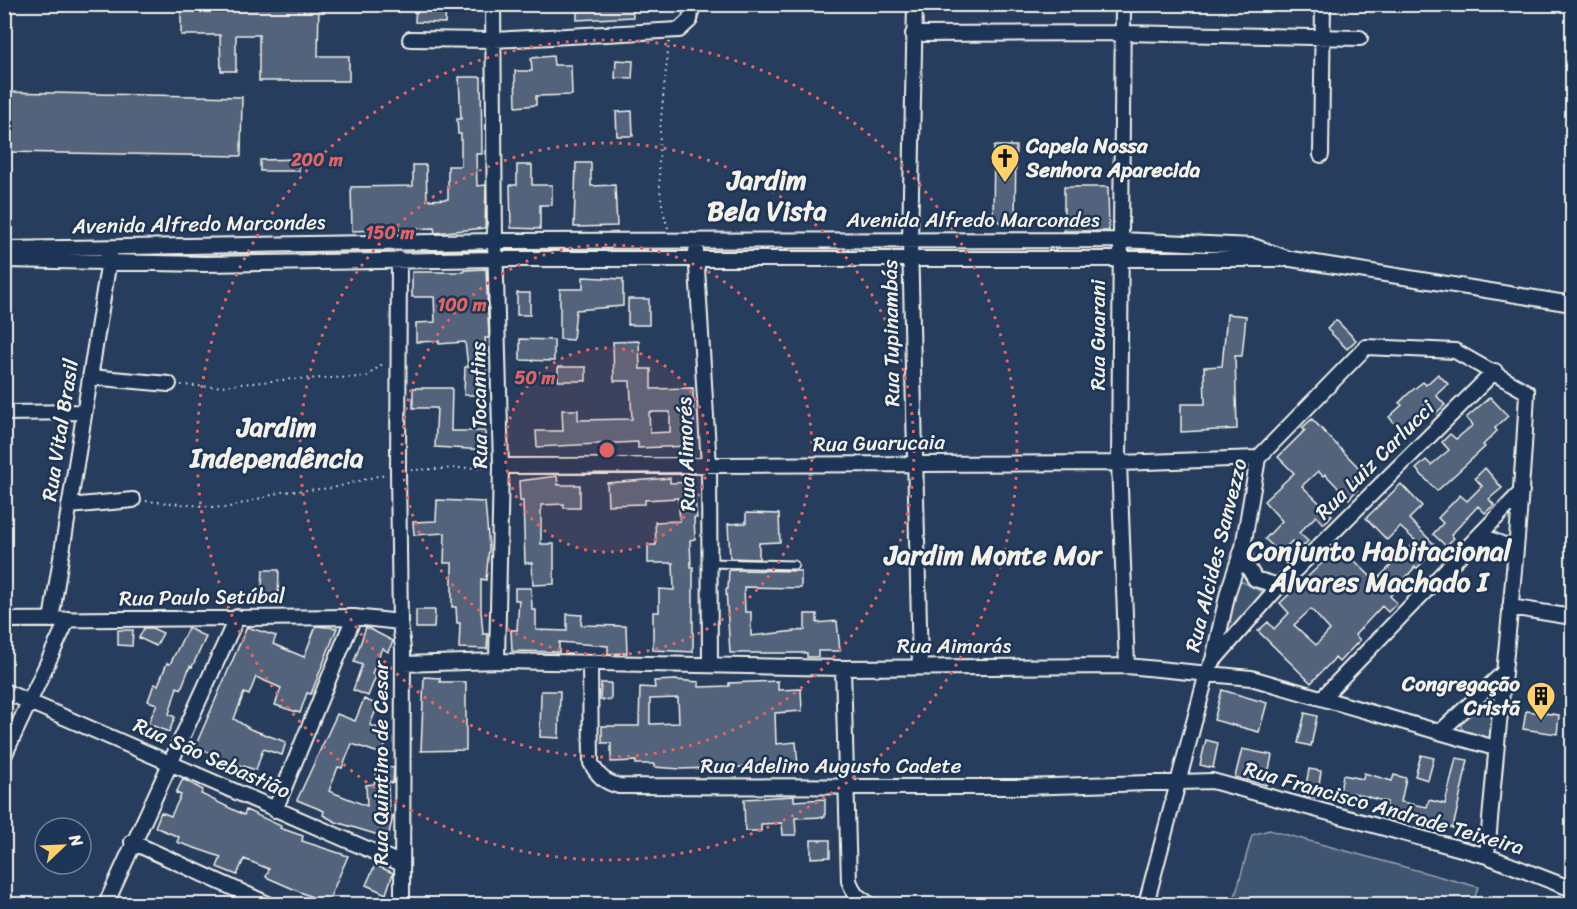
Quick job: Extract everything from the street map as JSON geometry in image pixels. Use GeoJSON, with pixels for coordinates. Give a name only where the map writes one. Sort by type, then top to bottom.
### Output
{"type":"FeatureCollection","features":[{"type":"Feature","properties":{"kind":"street","name":"Rua Tocantins"},"geometry":{"type":"LineString","coordinates":[[493,4],[495,241],[501,466],[497,661]]}},
{"type":"Feature","properties":{"kind":"street"},"geometry":{"type":"LineString","coordinates":[[410,39],[494,40],[680,30],[688,25],[692,4]]}},
{"type":"Feature","properties":{"kind":"street","name":"Rua Tupinambás"},"geometry":{"type":"LineString","coordinates":[[915,4],[910,260],[920,667]]}},
{"type":"Feature","properties":{"kind":"street","name":"Rua Guarani"},"geometry":{"type":"LineString","coordinates":[[1123,4],[1119,464],[1127,666]]}},
{"type":"Feature","properties":{"kind":"street"},"geometry":{"type":"LineString","coordinates":[[1321,155],[1323,4]]}},
{"type":"Feature","properties":{"kind":"street"},"geometry":{"type":"LineString","coordinates":[[913,34],[1123,33],[1360,38]]}},
{"type":"Feature","properties":{"kind":"street","name":"Avenida Alfredo Marcondes"},"geometry":{"type":"LineString","coordinates":[[4,249],[495,241],[1120,240],[1253,246],[1291,259]]}},
{"type":"Feature","properties":{"kind":"street","name":"Rua Aimorés"},"geometry":{"type":"LineString","coordinates":[[694,242],[709,466],[710,665]]}},
{"type":"Feature","properties":{"kind":"street"},"geometry":{"type":"LineString","coordinates":[[297,263],[298,245]]}},
{"type":"Feature","properties":{"kind":"street","name":"Rua Vital Brasil"},"geometry":{"type":"LineString","coordinates":[[51,620],[110,262],[110,246]]}},
{"type":"Feature","properties":{"kind":"street","name":"Avenida Alfredo Marcondes"},"geometry":{"type":"LineString","coordinates":[[4,260],[297,263],[399,259],[1291,259],[1572,304]]}},
{"type":"Feature","properties":{"kind":"street","name":"Rua Quintino de Cesar"},"geometry":{"type":"LineString","coordinates":[[399,259],[398,471],[400,622],[403,664],[402,904]]}},
{"type":"Feature","properties":{"kind":"street","name":"Rua Alcides Sanvezzo"},"geometry":{"type":"LineString","coordinates":[[1146,904],[1158,852],[1180,782],[1228,592],[1243,548],[1258,458],[1366,347],[1455,351],[1495,371],[1527,392],[1522,491],[1495,748],[1487,856]]}},
{"type":"Feature","properties":{"kind":"street","name":"Rua Luiz Carlucci"},"geometry":{"type":"LineString","coordinates":[[1210,666],[1279,586],[1495,371]]}},
{"type":"Feature","properties":{"kind":"street"},"geometry":{"type":"LineString","coordinates":[[90,377],[169,384]]}},
{"type":"Feature","properties":{"kind":"street"},"geometry":{"type":"LineString","coordinates":[[4,413],[84,412]]}},
{"type":"Feature","properties":{"kind":"street","name":"Rua Guarucaia"},"geometry":{"type":"LineString","coordinates":[[501,466],[1119,464],[1258,458]]}},
{"type":"Feature","properties":{"kind":"street"},"geometry":{"type":"LineString","coordinates":[[1322,698],[1522,491]]}},
{"type":"Feature","properties":{"kind":"street"},"geometry":{"type":"LineString","coordinates":[[69,506],[133,500]]}},
{"type":"Feature","properties":{"kind":"street"},"geometry":{"type":"LineString","coordinates":[[1480,535],[1516,550]]}},
{"type":"Feature","properties":{"kind":"street"},"geometry":{"type":"LineString","coordinates":[[1243,548],[1246,564],[1255,579],[1279,586]]}},
{"type":"Feature","properties":{"kind":"street"},"geometry":{"type":"LineString","coordinates":[[1510,607],[1572,617]]}},
{"type":"Feature","properties":{"kind":"street"},"geometry":{"type":"LineString","coordinates":[[106,904],[132,842],[237,617]]}},
{"type":"Feature","properties":{"kind":"street"},"geometry":{"type":"LineString","coordinates":[[275,810],[354,617]]}},
{"type":"Feature","properties":{"kind":"street","name":"Rua Paulo Setúbal"},"geometry":{"type":"LineString","coordinates":[[4,620],[354,617],[400,622]]}},
{"type":"Feature","properties":{"kind":"street"},"geometry":{"type":"LineString","coordinates":[[4,756],[68,619]]}},
{"type":"Feature","properties":{"kind":"street","name":"Rua Aimarás"},"geometry":{"type":"LineString","coordinates":[[403,664],[497,661],[590,665],[843,668],[1210,666],[1495,748]]}},
{"type":"Feature","properties":{"kind":"street","name":"Rua Adelino Augusto Cadete"},"geometry":{"type":"LineString","coordinates":[[590,665],[591,763],[597,775],[608,783],[619,786],[1022,787],[1180,782]]}},
{"type":"Feature","properties":{"kind":"street"},"geometry":{"type":"LineString","coordinates":[[843,668],[849,881],[855,894],[868,904]]}},
{"type":"Feature","properties":{"kind":"street"},"geometry":{"type":"LineString","coordinates":[[1440,732],[1503,673]]}},
{"type":"Feature","properties":{"kind":"street","name":"Rua São Sebastião"},"geometry":{"type":"LineString","coordinates":[[4,691],[402,864]]}},
{"type":"Feature","properties":{"kind":"street","name":"Rua Francisco Andrade Teixeira"},"geometry":{"type":"LineString","coordinates":[[1180,782],[1199,780],[1232,785],[1487,856],[1572,890]]}},
{"type":"Feature","properties":{"kind":"street"},"geometry":{"type":"LineString","coordinates":[[132,842],[268,904]]}},
{"type":"Feature","properties":{"kind":"lane"},"geometry":{"type":"LineString","coordinates":[[709,564],[795,565]]}},
{"type":"Feature","properties":{"kind":"path"},"geometry":{"type":"LineString","coordinates":[[670,31],[661,131],[660,173],[666,221],[674,242]]}},
{"type":"Feature","properties":{"kind":"path"},"geometry":{"type":"LineString","coordinates":[[169,384],[211,387],[366,377],[381,368],[398,346]]}},
{"type":"Feature","properties":{"kind":"path"},"geometry":{"type":"LineString","coordinates":[[133,500],[226,508],[282,492],[333,488],[398,471],[501,466]]}},
{"type":"Feature","properties":{"kind":"shaded area"},"geometry":{"type":"Polygon","coordinates":[[[1239,580],[1264,593],[1232,627],[1221,644],[1229,625],[1239,580]]]}},
{"type":"Feature","properties":{"kind":"shaded area"},"geometry":{"type":"Polygon","coordinates":[[[1496,688],[1492,737],[1484,739],[1471,736],[1461,727],[1463,718],[1496,688]]]}},
{"type":"Feature","properties":{"kind":"shaded area"},"geometry":{"type":"Polygon","coordinates":[[[1269,830],[1478,887],[1473,904],[1233,904],[1252,835],[1269,830]]]}},
{"type":"Feature","properties":{"kind":"building"},"geometry":{"type":"Polygon","coordinates":[[[181,4],[319,4],[318,56],[349,56],[349,81],[259,81],[259,35],[236,35],[236,71],[221,71],[220,35],[181,35],[181,4]]]}},
{"type":"Feature","properties":{"kind":"building"},"geometry":{"type":"Polygon","coordinates":[[[416,4],[446,6],[445,23],[415,22],[416,4]]]}},
{"type":"Feature","properties":{"kind":"building"},"geometry":{"type":"Polygon","coordinates":[[[577,4],[632,4],[633,17],[577,20],[577,4]]]}},
{"type":"Feature","properties":{"kind":"building"},"geometry":{"type":"Polygon","coordinates":[[[553,56],[554,65],[571,65],[572,95],[536,96],[536,105],[516,107],[515,71],[532,71],[531,58],[553,56]]]}},
{"type":"Feature","properties":{"kind":"building"},"geometry":{"type":"Polygon","coordinates":[[[616,60],[633,61],[632,79],[615,78],[616,60]]]}},
{"type":"Feature","properties":{"kind":"building"},"geometry":{"type":"Polygon","coordinates":[[[459,77],[481,77],[482,154],[476,154],[477,186],[486,185],[485,228],[435,233],[434,228],[352,231],[351,187],[413,186],[413,165],[426,165],[427,200],[448,199],[448,166],[461,166],[461,134],[458,134],[457,119],[461,119],[459,77]]]}},
{"type":"Feature","properties":{"kind":"building"},"geometry":{"type":"Polygon","coordinates":[[[4,92],[242,97],[241,156],[4,152],[4,92]]]}},
{"type":"Feature","properties":{"kind":"building"},"geometry":{"type":"Polygon","coordinates":[[[632,111],[633,136],[617,136],[616,112],[632,111]]]}},
{"type":"Feature","properties":{"kind":"building","name":"Capela Nossa Senhora Aparecida"},"geometry":{"type":"Polygon","coordinates":[[[994,146],[1016,146],[1015,220],[1010,220],[1004,227],[997,220],[993,220],[994,146]]]}},
{"type":"Feature","properties":{"kind":"building"},"geometry":{"type":"Polygon","coordinates":[[[299,159],[299,171],[260,171],[260,160],[299,159]]]}},
{"type":"Feature","properties":{"kind":"building"},"geometry":{"type":"Polygon","coordinates":[[[576,163],[591,163],[591,186],[615,185],[617,226],[574,227],[576,163]]]}},
{"type":"Feature","properties":{"kind":"building"},"geometry":{"type":"Polygon","coordinates":[[[517,165],[532,165],[532,185],[552,185],[552,205],[540,205],[540,229],[511,228],[510,185],[517,185],[517,165]]]}},
{"type":"Feature","properties":{"kind":"building"},"geometry":{"type":"Polygon","coordinates":[[[1064,187],[1108,187],[1109,231],[1064,231],[1064,187]]]}},
{"type":"Feature","properties":{"kind":"building"},"geometry":{"type":"Polygon","coordinates":[[[486,269],[489,338],[485,338],[487,359],[484,395],[464,395],[465,367],[468,367],[465,342],[439,344],[439,341],[416,342],[416,323],[435,322],[434,297],[412,297],[412,272],[464,272],[464,270],[486,269]]]}},
{"type":"Feature","properties":{"kind":"building"},"geometry":{"type":"Polygon","coordinates":[[[583,277],[623,279],[623,306],[576,310],[573,340],[560,339],[560,289],[583,289],[583,277]]]}},
{"type":"Feature","properties":{"kind":"building"},"geometry":{"type":"Polygon","coordinates":[[[517,293],[530,293],[530,315],[517,315],[517,293]]]}},
{"type":"Feature","properties":{"kind":"building"},"geometry":{"type":"Polygon","coordinates":[[[628,299],[649,299],[649,325],[628,325],[628,299]]]}},
{"type":"Feature","properties":{"kind":"building"},"geometry":{"type":"Polygon","coordinates":[[[1227,314],[1246,316],[1242,356],[1235,356],[1237,429],[1181,432],[1181,404],[1205,404],[1204,367],[1222,366],[1227,314]]]}},
{"type":"Feature","properties":{"kind":"building"},"geometry":{"type":"Polygon","coordinates":[[[1336,320],[1356,340],[1347,349],[1327,329],[1336,320]]]}},
{"type":"Feature","properties":{"kind":"building"},"geometry":{"type":"Polygon","coordinates":[[[520,339],[554,340],[554,361],[520,360],[520,339]]]}},
{"type":"Feature","properties":{"kind":"building"},"geometry":{"type":"Polygon","coordinates":[[[639,341],[640,369],[651,369],[651,389],[693,388],[694,426],[690,426],[690,446],[638,448],[638,442],[537,447],[536,431],[563,431],[562,410],[578,410],[578,420],[632,419],[630,381],[614,381],[613,342],[639,341]],[[649,412],[650,433],[670,432],[670,412],[649,412]]]}},
{"type":"Feature","properties":{"kind":"building"},"geometry":{"type":"Polygon","coordinates":[[[558,367],[586,367],[586,381],[558,381],[558,367]]]}},
{"type":"Feature","properties":{"kind":"building"},"geometry":{"type":"Polygon","coordinates":[[[1438,374],[1448,384],[1436,395],[1445,405],[1436,413],[1427,403],[1409,421],[1413,427],[1404,434],[1389,417],[1402,405],[1399,403],[1409,393],[1423,382],[1426,385],[1438,374]]]}},
{"type":"Feature","properties":{"kind":"building"},"geometry":{"type":"Polygon","coordinates":[[[413,388],[452,388],[451,431],[485,431],[486,450],[435,447],[437,408],[413,408],[413,388]]]}},
{"type":"Feature","properties":{"kind":"building"},"geometry":{"type":"Polygon","coordinates":[[[1490,397],[1508,416],[1495,428],[1497,431],[1483,445],[1485,447],[1437,491],[1416,469],[1426,460],[1431,465],[1449,450],[1442,442],[1450,434],[1456,439],[1473,425],[1466,418],[1490,397]]]}},
{"type":"Feature","properties":{"kind":"building"},"geometry":{"type":"Polygon","coordinates":[[[1312,419],[1362,471],[1351,483],[1357,490],[1349,499],[1325,474],[1323,476],[1318,471],[1302,486],[1332,515],[1324,524],[1316,516],[1299,533],[1308,541],[1300,549],[1292,541],[1280,553],[1265,539],[1282,521],[1264,501],[1294,473],[1278,457],[1305,430],[1302,428],[1312,419]]]}},
{"type":"Feature","properties":{"kind":"building"},"geometry":{"type":"Polygon","coordinates":[[[1485,468],[1502,488],[1489,499],[1494,505],[1485,513],[1478,506],[1451,535],[1454,538],[1446,546],[1433,534],[1443,523],[1438,518],[1460,495],[1467,501],[1482,486],[1475,478],[1485,468]]]}},
{"type":"Feature","properties":{"kind":"building"},"geometry":{"type":"Polygon","coordinates":[[[557,476],[558,485],[580,485],[580,508],[564,508],[564,504],[541,505],[541,544],[554,544],[554,584],[533,585],[532,563],[525,563],[523,501],[520,501],[519,481],[557,476]]]}},
{"type":"Feature","properties":{"kind":"building"},"geometry":{"type":"Polygon","coordinates":[[[670,478],[670,483],[693,482],[697,518],[694,518],[695,539],[690,540],[691,567],[693,567],[693,652],[653,650],[653,612],[659,612],[659,589],[674,590],[673,563],[648,563],[648,545],[656,545],[655,522],[680,521],[678,498],[645,500],[645,504],[608,505],[607,483],[670,478]]]}},
{"type":"Feature","properties":{"kind":"building"},"geometry":{"type":"Polygon","coordinates":[[[1401,484],[1422,506],[1409,519],[1435,545],[1423,557],[1425,560],[1417,568],[1415,567],[1390,596],[1397,603],[1388,612],[1382,606],[1355,635],[1360,640],[1339,662],[1335,658],[1311,683],[1258,631],[1268,622],[1274,629],[1289,613],[1280,603],[1340,546],[1375,581],[1416,541],[1400,527],[1387,540],[1366,518],[1401,484]],[[1311,609],[1294,625],[1316,645],[1330,630],[1311,609]]]}},
{"type":"Feature","properties":{"kind":"building"},"geometry":{"type":"Polygon","coordinates":[[[437,500],[485,502],[489,548],[486,580],[481,579],[481,610],[483,634],[488,634],[487,649],[459,648],[460,623],[457,623],[456,607],[452,607],[452,563],[444,563],[445,533],[414,535],[413,522],[436,521],[437,500]]]}},
{"type":"Feature","properties":{"kind":"building"},"geometry":{"type":"Polygon","coordinates":[[[746,513],[779,514],[780,542],[759,543],[759,559],[730,558],[728,524],[746,523],[746,513]]]}},
{"type":"Feature","properties":{"kind":"building"},"geometry":{"type":"Polygon","coordinates":[[[263,570],[279,570],[278,601],[261,601],[263,570]]]}},
{"type":"Feature","properties":{"kind":"building"},"geometry":{"type":"Polygon","coordinates":[[[729,570],[801,571],[801,588],[744,587],[745,612],[751,612],[751,636],[805,630],[805,614],[817,614],[817,623],[837,621],[840,651],[818,651],[818,657],[807,657],[807,653],[730,653],[726,589],[728,589],[729,570]]]}},
{"type":"Feature","properties":{"kind":"building"},"geometry":{"type":"Polygon","coordinates":[[[515,588],[531,588],[532,610],[536,610],[536,630],[567,631],[567,614],[582,615],[581,625],[626,626],[627,653],[608,654],[608,646],[559,642],[559,652],[512,651],[511,630],[517,630],[519,600],[515,600],[515,588]]]}},
{"type":"Feature","properties":{"kind":"building"},"geometry":{"type":"Polygon","coordinates":[[[416,610],[435,610],[434,628],[416,628],[416,610]]]}},
{"type":"Feature","properties":{"kind":"building"},"geometry":{"type":"Polygon","coordinates":[[[316,626],[337,628],[311,694],[307,693],[300,713],[275,705],[281,688],[256,677],[249,695],[244,693],[234,719],[250,729],[286,742],[282,755],[263,749],[256,770],[233,763],[231,768],[215,762],[218,756],[195,747],[247,627],[276,636],[273,644],[304,657],[316,626]]]}},
{"type":"Feature","properties":{"kind":"building"},"geometry":{"type":"Polygon","coordinates":[[[366,627],[393,641],[388,652],[382,648],[372,674],[376,676],[368,696],[353,690],[362,665],[354,662],[366,627]]]}},
{"type":"Feature","properties":{"kind":"building"},"geometry":{"type":"Polygon","coordinates":[[[144,628],[152,628],[163,633],[156,646],[139,638],[144,628]]]}},
{"type":"Feature","properties":{"kind":"building"},"geometry":{"type":"Polygon","coordinates":[[[188,628],[206,637],[192,667],[190,666],[181,689],[177,687],[169,714],[175,717],[169,732],[148,724],[157,704],[148,701],[154,684],[158,685],[167,663],[170,664],[188,628]]]}},
{"type":"Feature","properties":{"kind":"building"},"geometry":{"type":"Polygon","coordinates":[[[118,630],[133,630],[132,646],[118,645],[118,630]]]}},
{"type":"Feature","properties":{"kind":"building"},"geometry":{"type":"Polygon","coordinates":[[[424,677],[440,678],[440,682],[466,682],[466,750],[421,751],[424,677]]]}},
{"type":"Feature","properties":{"kind":"building"},"geometry":{"type":"Polygon","coordinates":[[[654,681],[699,682],[699,687],[778,681],[778,690],[801,689],[802,711],[775,713],[776,744],[796,742],[798,765],[681,769],[654,767],[654,764],[636,764],[636,761],[611,762],[611,743],[602,743],[602,726],[639,726],[640,687],[655,688],[654,681]],[[678,698],[650,699],[650,724],[679,723],[678,698]]]}},
{"type":"Feature","properties":{"kind":"building"},"geometry":{"type":"Polygon","coordinates":[[[601,683],[611,683],[611,700],[600,700],[601,683]]]}},
{"type":"Feature","properties":{"kind":"building"},"geometry":{"type":"Polygon","coordinates":[[[1222,690],[1267,703],[1259,732],[1214,720],[1222,690]]]}},
{"type":"Feature","properties":{"kind":"building"},"geometry":{"type":"Polygon","coordinates":[[[541,691],[560,691],[559,738],[540,737],[541,691]]]}},
{"type":"Feature","properties":{"kind":"building"},"geometry":{"type":"Polygon","coordinates":[[[364,699],[378,705],[370,725],[390,732],[382,754],[352,744],[342,768],[338,767],[329,791],[367,806],[366,785],[374,784],[378,765],[394,768],[393,783],[388,782],[389,815],[393,816],[388,838],[336,822],[323,815],[324,811],[297,800],[337,714],[355,721],[364,699]]]}},
{"type":"Feature","properties":{"kind":"building","name":"Congregação Cristã"},"geometry":{"type":"Polygon","coordinates":[[[1526,711],[1559,715],[1557,734],[1523,729],[1526,711]]]}},
{"type":"Feature","properties":{"kind":"building"},"geometry":{"type":"Polygon","coordinates":[[[1305,713],[1317,716],[1311,746],[1298,743],[1305,713]]]}},
{"type":"Feature","properties":{"kind":"building"},"geometry":{"type":"Polygon","coordinates":[[[1206,740],[1218,743],[1213,768],[1200,765],[1206,740]]]}},
{"type":"Feature","properties":{"kind":"building"},"geometry":{"type":"Polygon","coordinates":[[[1242,749],[1272,755],[1266,785],[1235,777],[1242,749]]]}},
{"type":"Feature","properties":{"kind":"building"},"geometry":{"type":"Polygon","coordinates":[[[1421,755],[1434,758],[1428,780],[1415,776],[1421,755]]]}},
{"type":"Feature","properties":{"kind":"building"},"geometry":{"type":"Polygon","coordinates":[[[1456,758],[1468,760],[1453,828],[1385,813],[1387,802],[1353,793],[1351,805],[1338,802],[1343,775],[1363,779],[1364,773],[1392,781],[1394,775],[1406,778],[1401,802],[1427,807],[1429,800],[1445,804],[1456,758]]]}},
{"type":"Feature","properties":{"kind":"building"},"geometry":{"type":"Polygon","coordinates":[[[1309,769],[1321,771],[1317,798],[1304,796],[1309,769]]]}},
{"type":"Feature","properties":{"kind":"building"},"geometry":{"type":"Polygon","coordinates":[[[183,779],[203,790],[201,794],[244,815],[246,810],[281,826],[280,828],[303,836],[302,841],[348,856],[327,904],[313,901],[314,898],[266,877],[269,869],[244,859],[237,875],[217,867],[221,857],[177,842],[179,837],[155,827],[161,812],[171,816],[181,795],[176,793],[183,779]]]}},
{"type":"Feature","properties":{"kind":"building"},"geometry":{"type":"Polygon","coordinates":[[[794,796],[794,801],[825,799],[825,817],[795,818],[796,835],[783,835],[782,823],[761,824],[761,831],[745,831],[744,799],[794,796]]]}},
{"type":"Feature","properties":{"kind":"building"},"geometry":{"type":"Polygon","coordinates":[[[811,840],[830,840],[830,857],[811,858],[811,840]]]}},
{"type":"Feature","properties":{"kind":"building"},"geometry":{"type":"Polygon","coordinates":[[[375,865],[393,873],[386,894],[366,885],[375,865]]]}},
{"type":"Feature","properties":{"kind":"place","name":"Capela Nossa Senhora Aparecida"},"geometry":{"type":"Point","coordinates":[1005,184]}},
{"type":"Feature","properties":{"kind":"place","name":"Congregação Cristã"},"geometry":{"type":"Point","coordinates":[1541,722]}},
{"type":"Feature","properties":{"kind":"district","name":"Jardim Bela Vista"},"geometry":{"type":"Point","coordinates":[767,196]}},
{"type":"Feature","properties":{"kind":"district","name":"Jardim Independência"},"geometry":{"type":"Point","coordinates":[277,442]}},
{"type":"Feature","properties":{"kind":"district","name":"Jardim Monte Mor"},"geometry":{"type":"Point","coordinates":[993,555]}},
{"type":"Feature","properties":{"kind":"district","name":"Conjunto Habitacional Álvares Machado I"},"geometry":{"type":"Point","coordinates":[1379,566]}}]}
